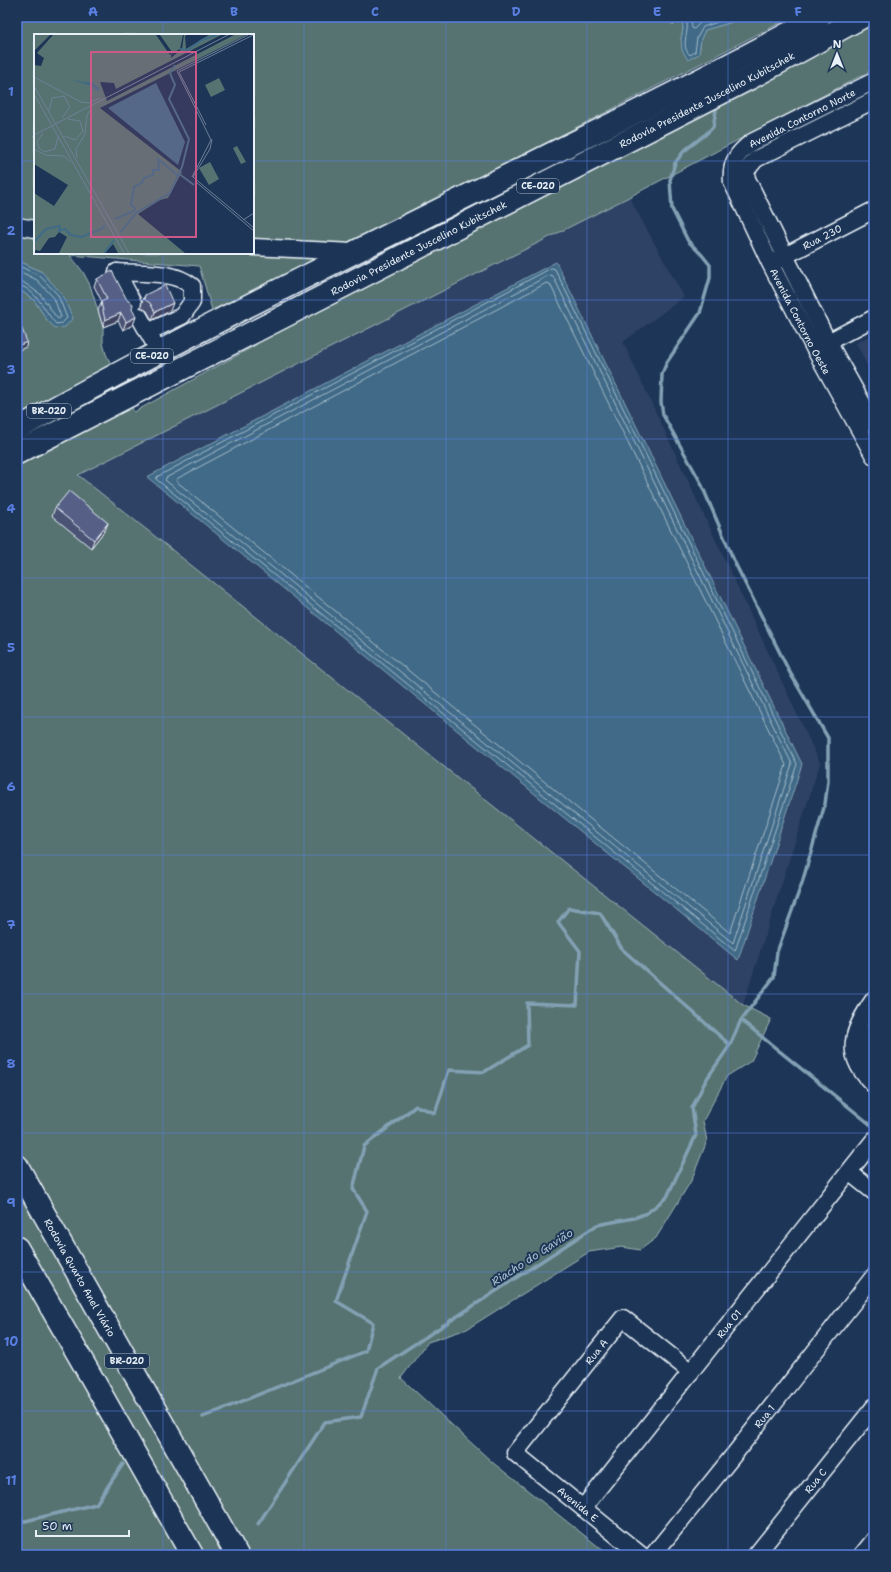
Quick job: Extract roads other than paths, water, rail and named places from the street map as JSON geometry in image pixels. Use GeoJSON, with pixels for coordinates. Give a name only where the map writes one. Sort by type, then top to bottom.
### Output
{"type":"FeatureCollection","features":[{"type":"Feature","properties":{"kind":"highway","name":"Rodovia Presidente Juscelino Kubitschek"},"geometry":{"type":"LineString","coordinates":[[17,429],[80,393],[159,352],[354,252],[740,60],[819,17]]}},
{"type":"Feature","properties":{"kind":"highway","name":"Rodovia Presidente Juscelino Kubitschek"},"geometry":{"type":"LineString","coordinates":[[17,453],[752,77],[862,17]]}},
{"type":"Feature","properties":{"kind":"highway"},"geometry":{"type":"LineString","coordinates":[[17,417],[80,393]]}},
{"type":"Feature","properties":{"kind":"highway"},"geometry":{"type":"LineString","coordinates":[[17,465],[47,448],[64,435],[70,426]]}},
{"type":"Feature","properties":{"kind":"highway","name":"Rodovia Quarto Anel Viário"},"geometry":{"type":"LineString","coordinates":[[17,1166],[237,1555]]}},
{"type":"Feature","properties":{"kind":"highway"},"geometry":{"type":"LineString","coordinates":[[17,1248],[192,1555]]}},
{"type":"Feature","properties":{"kind":"street","name":"Avenida Contorno Norte"},"geometry":{"type":"LineString","coordinates":[[740,166],[743,149],[752,142],[874,81]]}},
{"type":"Feature","properties":{"kind":"street","name":"Avenida Contorno Norte"},"geometry":{"type":"LineString","coordinates":[[740,166],[756,160],[874,100]]}},
{"type":"Feature","properties":{"kind":"street","name":"Avenida Contorno Oeste"},"geometry":{"type":"LineString","coordinates":[[874,424],[828,342],[740,166],[731,172],[732,182],[770,263],[814,348],[874,456]]}},
{"type":"Feature","properties":{"kind":"street","name":"Rua 230"},"geometry":{"type":"LineString","coordinates":[[770,263],[874,210]]}},
{"type":"Feature","properties":{"kind":"street"},"geometry":{"type":"LineString","coordinates":[[17,226],[34,229]]}},
{"type":"Feature","properties":{"kind":"street"},"geometry":{"type":"LineString","coordinates":[[254,247],[354,252]]}},
{"type":"Feature","properties":{"kind":"street"},"geometry":{"type":"LineString","coordinates":[[148,332],[182,316],[192,302],[192,286],[183,279],[170,275],[117,272],[148,332],[159,352]]}},
{"type":"Feature","properties":{"kind":"street"},"geometry":{"type":"LineString","coordinates":[[828,342],[874,318]]}},
{"type":"Feature","properties":{"kind":"street"},"geometry":{"type":"LineString","coordinates":[[866,1060],[854,1047],[855,1034],[859,1021],[874,999]]}},
{"type":"Feature","properties":{"kind":"street"},"geometry":{"type":"LineString","coordinates":[[874,1030],[866,1046],[867,1078],[874,1085]]}},
{"type":"Feature","properties":{"kind":"street","name":"Rua 01"},"geometry":{"type":"LineString","coordinates":[[583,1508],[874,1140]]}},
{"type":"Feature","properties":{"kind":"street"},"geometry":{"type":"LineString","coordinates":[[849,1172],[874,1192]]}},
{"type":"Feature","properties":{"kind":"street","name":"Rua 1"},"geometry":{"type":"LineString","coordinates":[[653,1555],[874,1276]]}},
{"type":"Feature","properties":{"kind":"street","name":"Rua A"},"geometry":{"type":"LineString","coordinates":[[515,1453],[623,1318],[691,1372]]}},
{"type":"Feature","properties":{"kind":"street","name":"Rua C"},"geometry":{"type":"LineString","coordinates":[[756,1555],[874,1407]]}},
{"type":"Feature","properties":{"kind":"street","name":"Avenida E"},"geometry":{"type":"LineString","coordinates":[[515,1453],[641,1555]]}},
{"type":"Feature","properties":{"kind":"street"},"geometry":{"type":"LineString","coordinates":[[862,1555],[874,1540]]}},
{"type":"Feature","properties":{"kind":"water"},"geometry":{"type":"Polygon","coordinates":[[[682,17],[739,17],[729,23],[705,30],[701,39],[699,54],[688,60],[682,50],[682,17]]]}},
{"type":"Feature","properties":{"kind":"water"},"geometry":{"type":"Polygon","coordinates":[[[17,260],[42,272],[61,293],[73,318],[65,327],[55,328],[47,320],[34,300],[17,288],[17,260]]]}},
{"type":"Feature","properties":{"kind":"water"},"geometry":{"type":"Polygon","coordinates":[[[556,262],[802,764],[738,960],[147,477],[556,262]]]}},
{"type":"Feature","properties":{"kind":"waterway","name":"Riacho do Gavião"},"geometry":{"type":"LineString","coordinates":[[258,1524],[325,1422],[361,1417],[378,1368],[597,1225],[634,1218],[647,1213],[667,1197],[696,1135],[692,1108],[706,1080],[730,1045],[741,1020],[774,977],[777,952],[802,883],[825,804],[828,781],[828,738],[789,671],[735,563],[700,481],[663,415],[661,402],[662,374],[667,362],[700,313],[710,278],[710,265],[688,241],[672,209],[670,180],[675,163],[684,151],[713,127],[717,105]]}},
{"type":"Feature","properties":{"kind":"waterway"},"geometry":{"type":"LineString","coordinates":[[203,1417],[366,1351],[373,1323],[336,1301],[367,1211],[353,1189],[364,1146],[416,1106],[435,1113],[449,1070],[484,1072],[528,1045],[527,1003],[577,1005],[580,951],[558,922],[569,908],[600,913],[622,949],[730,1045]]}},
{"type":"Feature","properties":{"kind":"waterway"},"geometry":{"type":"LineString","coordinates":[[741,1020],[871,1125]]}},
{"type":"Feature","properties":{"kind":"waterway"},"geometry":{"type":"LineString","coordinates":[[17,1523],[96,1504],[123,1464]]}}]}
